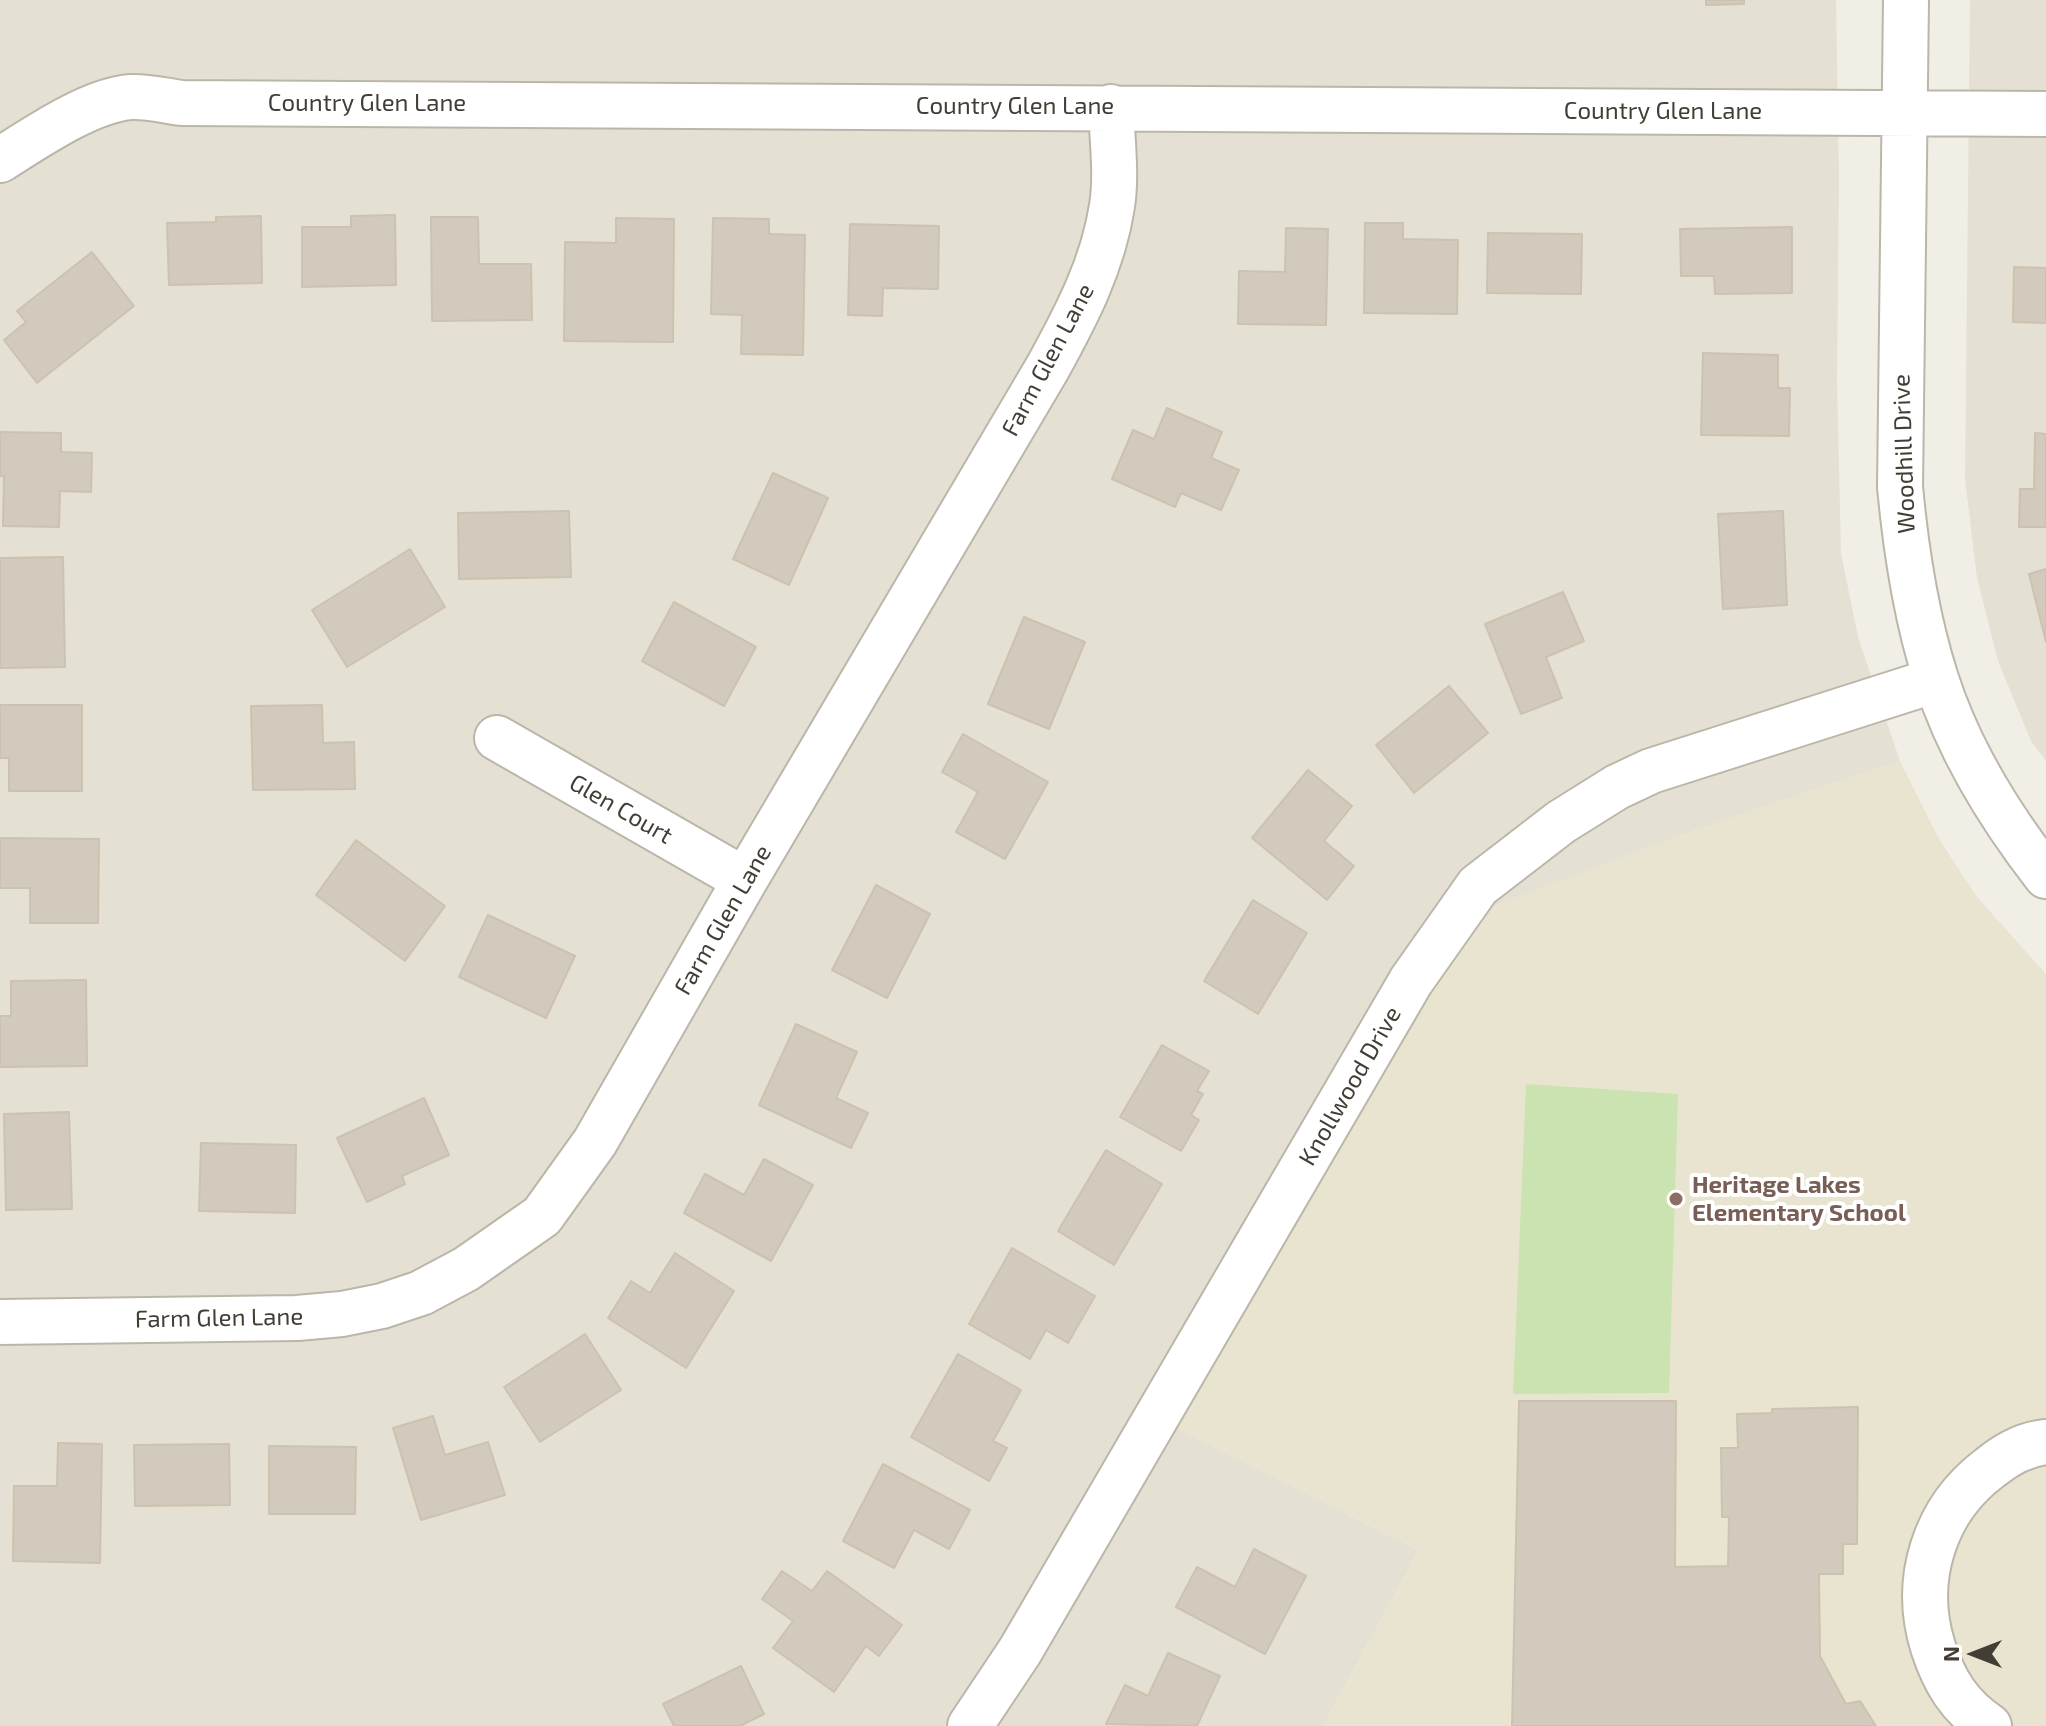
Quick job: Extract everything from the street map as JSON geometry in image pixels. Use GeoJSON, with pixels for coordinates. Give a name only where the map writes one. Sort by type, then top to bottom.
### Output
{"type":"FeatureCollection","features":[{"type":"Feature","properties":{"kind":"street","name":"Woodhill Drive"},"geometry":{"type":"LineString","coordinates":[[1906,0],[1900,487],[1904,530],[1936,680],[1968,757],[2012,832],[2046,876]]}},
{"type":"Feature","properties":{"kind":"street","name":"Country Glen Lane"},"geometry":{"type":"LineString","coordinates":[[0,160],[62,121],[91,108],[131,97],[182,103],[2046,114]]}},
{"type":"Feature","properties":{"kind":"street","name":"Farm Glen Lane"},"geometry":{"type":"LineString","coordinates":[[0,1322],[297,1318],[342,1314],[382,1306],[421,1293],[466,1269],[542,1216],[595,1142],[1080,308],[1106,239],[1113,203],[1111,107]]}},
{"type":"Feature","properties":{"kind":"street","name":"Knollwood Drive"},"geometry":{"type":"LineString","coordinates":[[970,1726],[1020,1651],[1411,981],[1478,886],[1561,822],[1617,787],[1651,771],[1936,680]]}},
{"type":"Feature","properties":{"kind":"street","name":"Glen Court"},"geometry":{"type":"LineString","coordinates":[[497,738],[745,880]]}},
{"type":"Feature","properties":{"kind":"street"},"geometry":{"type":"LineString","coordinates":[[1989,1726],[1961,1702],[1940,1670],[1924,1608],[1931,1551],[1956,1499],[1978,1476],[2008,1454],[2034,1443],[2046,1442]]}},
{"type":"Feature","properties":{"kind":"shaded area"},"geometry":{"type":"Polygon","coordinates":[[[0,0],[1836,0],[1839,177],[1837,381],[1841,553],[1858,637],[1900,761],[1670,839],[1171,1425],[1419,1550],[1323,1726],[0,1726],[0,0]]]}},
{"type":"Feature","properties":{"kind":"shaded area"},"geometry":{"type":"Polygon","coordinates":[[[1970,0],[2046,0],[2046,761],[2031,741],[1998,661],[1977,578],[1965,479],[1970,0]]]}},
{"type":"Feature","properties":{"kind":"shaded area","name":"Heritage Lakes Elementary School"},"geometry":{"type":"Polygon","coordinates":[[[1900,761],[1939,839],[1977,897],[2046,974],[2046,1726],[1323,1726],[1419,1550],[1171,1425],[1478,912],[1670,839],[1900,761]]]}},
{"type":"Feature","properties":{"kind":"green space"},"geometry":{"type":"Polygon","coordinates":[[[1526,1084],[1678,1094],[1669,1393],[1513,1394],[1526,1084]]]}},
{"type":"Feature","properties":{"kind":"building"},"geometry":{"type":"Polygon","coordinates":[[[1706,0],[1744,0],[1744,4],[1706,5],[1706,0]]]}},
{"type":"Feature","properties":{"kind":"building"},"geometry":{"type":"Polygon","coordinates":[[[395,215],[396,285],[302,287],[302,227],[351,227],[351,216],[395,215]]]}},
{"type":"Feature","properties":{"kind":"building"},"geometry":{"type":"Polygon","coordinates":[[[261,216],[262,283],[169,285],[167,223],[216,222],[216,217],[261,216]]]}},
{"type":"Feature","properties":{"kind":"building"},"geometry":{"type":"Polygon","coordinates":[[[431,217],[478,217],[479,264],[531,264],[532,320],[432,321],[431,217]]]}},
{"type":"Feature","properties":{"kind":"building"},"geometry":{"type":"Polygon","coordinates":[[[616,218],[674,219],[673,342],[564,341],[565,242],[616,243],[616,218]]]}},
{"type":"Feature","properties":{"kind":"building"},"geometry":{"type":"Polygon","coordinates":[[[713,218],[769,219],[769,234],[805,235],[803,355],[741,354],[742,315],[711,314],[713,218]]]}},
{"type":"Feature","properties":{"kind":"building"},"geometry":{"type":"Polygon","coordinates":[[[1365,223],[1403,223],[1403,239],[1458,240],[1457,314],[1364,313],[1365,223]]]}},
{"type":"Feature","properties":{"kind":"building"},"geometry":{"type":"Polygon","coordinates":[[[850,224],[939,226],[938,289],[883,288],[882,316],[848,315],[850,224]]]}},
{"type":"Feature","properties":{"kind":"building"},"geometry":{"type":"Polygon","coordinates":[[[1792,227],[1792,293],[1715,294],[1714,276],[1681,276],[1680,229],[1792,227]]]}},
{"type":"Feature","properties":{"kind":"building"},"geometry":{"type":"Polygon","coordinates":[[[1286,228],[1328,229],[1326,325],[1238,324],[1239,271],[1285,272],[1286,228]]]}},
{"type":"Feature","properties":{"kind":"building"},"geometry":{"type":"Polygon","coordinates":[[[1488,233],[1582,234],[1581,294],[1487,293],[1488,233]]]}},
{"type":"Feature","properties":{"kind":"building"},"geometry":{"type":"Polygon","coordinates":[[[92,252],[134,306],[37,383],[4,340],[26,322],[17,311],[92,252]]]}},
{"type":"Feature","properties":{"kind":"building"},"geometry":{"type":"Polygon","coordinates":[[[2014,267],[2046,268],[2046,323],[2013,322],[2014,267]]]}},
{"type":"Feature","properties":{"kind":"building"},"geometry":{"type":"Polygon","coordinates":[[[1703,353],[1778,355],[1778,388],[1790,388],[1789,436],[1701,435],[1703,353]]]}},
{"type":"Feature","properties":{"kind":"building"},"geometry":{"type":"Polygon","coordinates":[[[1167,408],[1222,432],[1211,458],[1239,470],[1221,510],[1181,493],[1175,507],[1112,479],[1133,430],[1154,439],[1167,408]]]}},
{"type":"Feature","properties":{"kind":"building"},"geometry":{"type":"Polygon","coordinates":[[[0,432],[61,433],[61,452],[92,453],[91,492],[60,491],[59,527],[3,526],[4,476],[0,476],[0,432]]]}},
{"type":"Feature","properties":{"kind":"building"},"geometry":{"type":"Polygon","coordinates":[[[2035,433],[2046,434],[2046,527],[2019,527],[2020,489],[2034,489],[2035,433]]]}},
{"type":"Feature","properties":{"kind":"building"},"geometry":{"type":"Polygon","coordinates":[[[773,473],[828,498],[789,585],[733,559],[773,473]]]}},
{"type":"Feature","properties":{"kind":"building"},"geometry":{"type":"Polygon","coordinates":[[[569,511],[571,577],[459,579],[458,513],[569,511]]]}},
{"type":"Feature","properties":{"kind":"building"},"geometry":{"type":"Polygon","coordinates":[[[1783,511],[1787,605],[1723,609],[1718,514],[1783,511]]]}},
{"type":"Feature","properties":{"kind":"building"},"geometry":{"type":"Polygon","coordinates":[[[410,549],[445,607],[347,667],[312,610],[410,549]]]}},
{"type":"Feature","properties":{"kind":"building"},"geometry":{"type":"Polygon","coordinates":[[[63,557],[65,667],[0,668],[0,558],[63,557]]]}},
{"type":"Feature","properties":{"kind":"building"},"geometry":{"type":"Polygon","coordinates":[[[2046,569],[2046,642],[2029,574],[2046,569]]]}},
{"type":"Feature","properties":{"kind":"building"},"geometry":{"type":"Polygon","coordinates":[[[1563,592],[1584,641],[1546,657],[1562,698],[1521,714],[1485,624],[1563,592]]]}},
{"type":"Feature","properties":{"kind":"building"},"geometry":{"type":"Polygon","coordinates":[[[674,602],[756,647],[724,706],[642,661],[674,602]]]}},
{"type":"Feature","properties":{"kind":"building"},"geometry":{"type":"Polygon","coordinates":[[[1024,617],[1085,642],[1049,729],[988,704],[1024,617]]]}},
{"type":"Feature","properties":{"kind":"building"},"geometry":{"type":"Polygon","coordinates":[[[1449,686],[1488,733],[1414,793],[1376,745],[1449,686]]]}},
{"type":"Feature","properties":{"kind":"building"},"geometry":{"type":"Polygon","coordinates":[[[0,705],[82,705],[82,791],[9,791],[9,758],[0,758],[0,705]]]}},
{"type":"Feature","properties":{"kind":"building"},"geometry":{"type":"Polygon","coordinates":[[[322,705],[323,743],[354,742],[355,789],[253,790],[251,706],[322,705]]]}},
{"type":"Feature","properties":{"kind":"building"},"geometry":{"type":"Polygon","coordinates":[[[963,734],[1048,782],[1005,859],[956,832],[978,792],[942,772],[963,734]]]}},
{"type":"Feature","properties":{"kind":"building"},"geometry":{"type":"Polygon","coordinates":[[[1308,770],[1352,806],[1324,841],[1354,866],[1327,900],[1252,838],[1308,770]]]}},
{"type":"Feature","properties":{"kind":"building"},"geometry":{"type":"Polygon","coordinates":[[[0,838],[99,839],[98,923],[30,923],[30,888],[0,888],[0,838]]]}},
{"type":"Feature","properties":{"kind":"building"},"geometry":{"type":"Polygon","coordinates":[[[356,840],[445,906],[405,961],[316,895],[356,840]]]}},
{"type":"Feature","properties":{"kind":"building"},"geometry":{"type":"Polygon","coordinates":[[[876,885],[930,914],[887,998],[832,970],[876,885]]]}},
{"type":"Feature","properties":{"kind":"building"},"geometry":{"type":"Polygon","coordinates":[[[1253,900],[1307,933],[1258,1014],[1204,981],[1253,900]]]}},
{"type":"Feature","properties":{"kind":"building"},"geometry":{"type":"Polygon","coordinates":[[[488,915],[575,956],[546,1018],[459,977],[488,915]]]}},
{"type":"Feature","properties":{"kind":"building"},"geometry":{"type":"Polygon","coordinates":[[[86,980],[87,1066],[0,1067],[0,1016],[11,1016],[11,981],[86,980]]]}},
{"type":"Feature","properties":{"kind":"building"},"geometry":{"type":"Polygon","coordinates":[[[796,1024],[857,1052],[836,1098],[868,1113],[851,1148],[759,1105],[796,1024]]]}},
{"type":"Feature","properties":{"kind":"building"},"geometry":{"type":"Polygon","coordinates":[[[1162,1045],[1209,1071],[1197,1091],[1203,1094],[1191,1115],[1199,1120],[1181,1151],[1120,1117],[1162,1045]]]}},
{"type":"Feature","properties":{"kind":"building"},"geometry":{"type":"Polygon","coordinates":[[[424,1098],[449,1155],[402,1176],[405,1184],[367,1202],[337,1138],[424,1098]]]}},
{"type":"Feature","properties":{"kind":"building"},"geometry":{"type":"Polygon","coordinates":[[[69,1112],[72,1209],[6,1210],[4,1114],[69,1112]]]}},
{"type":"Feature","properties":{"kind":"building"},"geometry":{"type":"Polygon","coordinates":[[[201,1143],[296,1145],[295,1213],[199,1211],[201,1143]]]}},
{"type":"Feature","properties":{"kind":"building"},"geometry":{"type":"Polygon","coordinates":[[[1106,1150],[1162,1184],[1114,1265],[1058,1231],[1106,1150]]]}},
{"type":"Feature","properties":{"kind":"building"},"geometry":{"type":"Polygon","coordinates":[[[764,1159],[813,1185],[771,1261],[684,1213],[705,1174],[744,1195],[764,1159]]]}},
{"type":"Feature","properties":{"kind":"building"},"geometry":{"type":"Polygon","coordinates":[[[1012,1248],[1095,1296],[1068,1343],[1046,1330],[1030,1359],[969,1324],[1012,1248]]]}},
{"type":"Feature","properties":{"kind":"building"},"geometry":{"type":"Polygon","coordinates":[[[675,1253],[734,1291],[686,1368],[608,1318],[631,1281],[650,1293],[675,1253]]]}},
{"type":"Feature","properties":{"kind":"building"},"geometry":{"type":"Polygon","coordinates":[[[585,1334],[621,1390],[540,1442],[504,1387],[585,1334]]]}},
{"type":"Feature","properties":{"kind":"building"},"geometry":{"type":"Polygon","coordinates":[[[958,1354],[1021,1390],[993,1441],[1007,1448],[989,1481],[911,1437],[958,1354]]]}},
{"type":"Feature","properties":{"kind":"building"},"geometry":{"type":"Polygon","coordinates":[[[1519,1401],[1676,1401],[1675,1567],[1728,1566],[1729,1517],[1722,1517],[1721,1448],[1738,1448],[1737,1414],[1772,1413],[1772,1409],[1858,1407],[1857,1544],[1843,1544],[1843,1574],[1819,1574],[1820,1656],[1846,1704],[1860,1701],[1876,1726],[1512,1726],[1519,1401]]]}},
{"type":"Feature","properties":{"kind":"building"},"geometry":{"type":"Polygon","coordinates":[[[433,1416],[445,1455],[488,1442],[505,1495],[421,1520],[393,1428],[433,1416]]]}},
{"type":"Feature","properties":{"kind":"building"},"geometry":{"type":"Polygon","coordinates":[[[58,1443],[102,1444],[100,1563],[13,1561],[14,1486],[57,1486],[58,1443]]]}},
{"type":"Feature","properties":{"kind":"building"},"geometry":{"type":"Polygon","coordinates":[[[229,1444],[230,1505],[135,1506],[134,1445],[229,1444]]]}},
{"type":"Feature","properties":{"kind":"building"},"geometry":{"type":"Polygon","coordinates":[[[269,1446],[356,1447],[355,1514],[269,1514],[269,1446]]]}},
{"type":"Feature","properties":{"kind":"building"},"geometry":{"type":"Polygon","coordinates":[[[883,1464],[970,1510],[949,1549],[914,1530],[894,1568],[843,1541],[883,1464]]]}},
{"type":"Feature","properties":{"kind":"building"},"geometry":{"type":"Polygon","coordinates":[[[1254,1549],[1306,1576],[1265,1654],[1176,1607],[1197,1567],[1235,1587],[1254,1549]]]}},
{"type":"Feature","properties":{"kind":"building"},"geometry":{"type":"Polygon","coordinates":[[[782,1571],[812,1591],[827,1571],[902,1625],[879,1656],[866,1646],[834,1692],[773,1648],[793,1621],[762,1599],[782,1571]]]}},
{"type":"Feature","properties":{"kind":"building"},"geometry":{"type":"Polygon","coordinates":[[[1168,1653],[1220,1676],[1197,1726],[1106,1724],[1125,1685],[1148,1696],[1168,1653]]]}},
{"type":"Feature","properties":{"kind":"building"},"geometry":{"type":"Polygon","coordinates":[[[741,1666],[764,1714],[740,1726],[674,1726],[663,1704],[741,1666]]]}},
{"type":"Feature","properties":{"kind":"place","name":"Heritage Lakes Elementary School"},"geometry":{"type":"Point","coordinates":[1676,1199]}}]}
